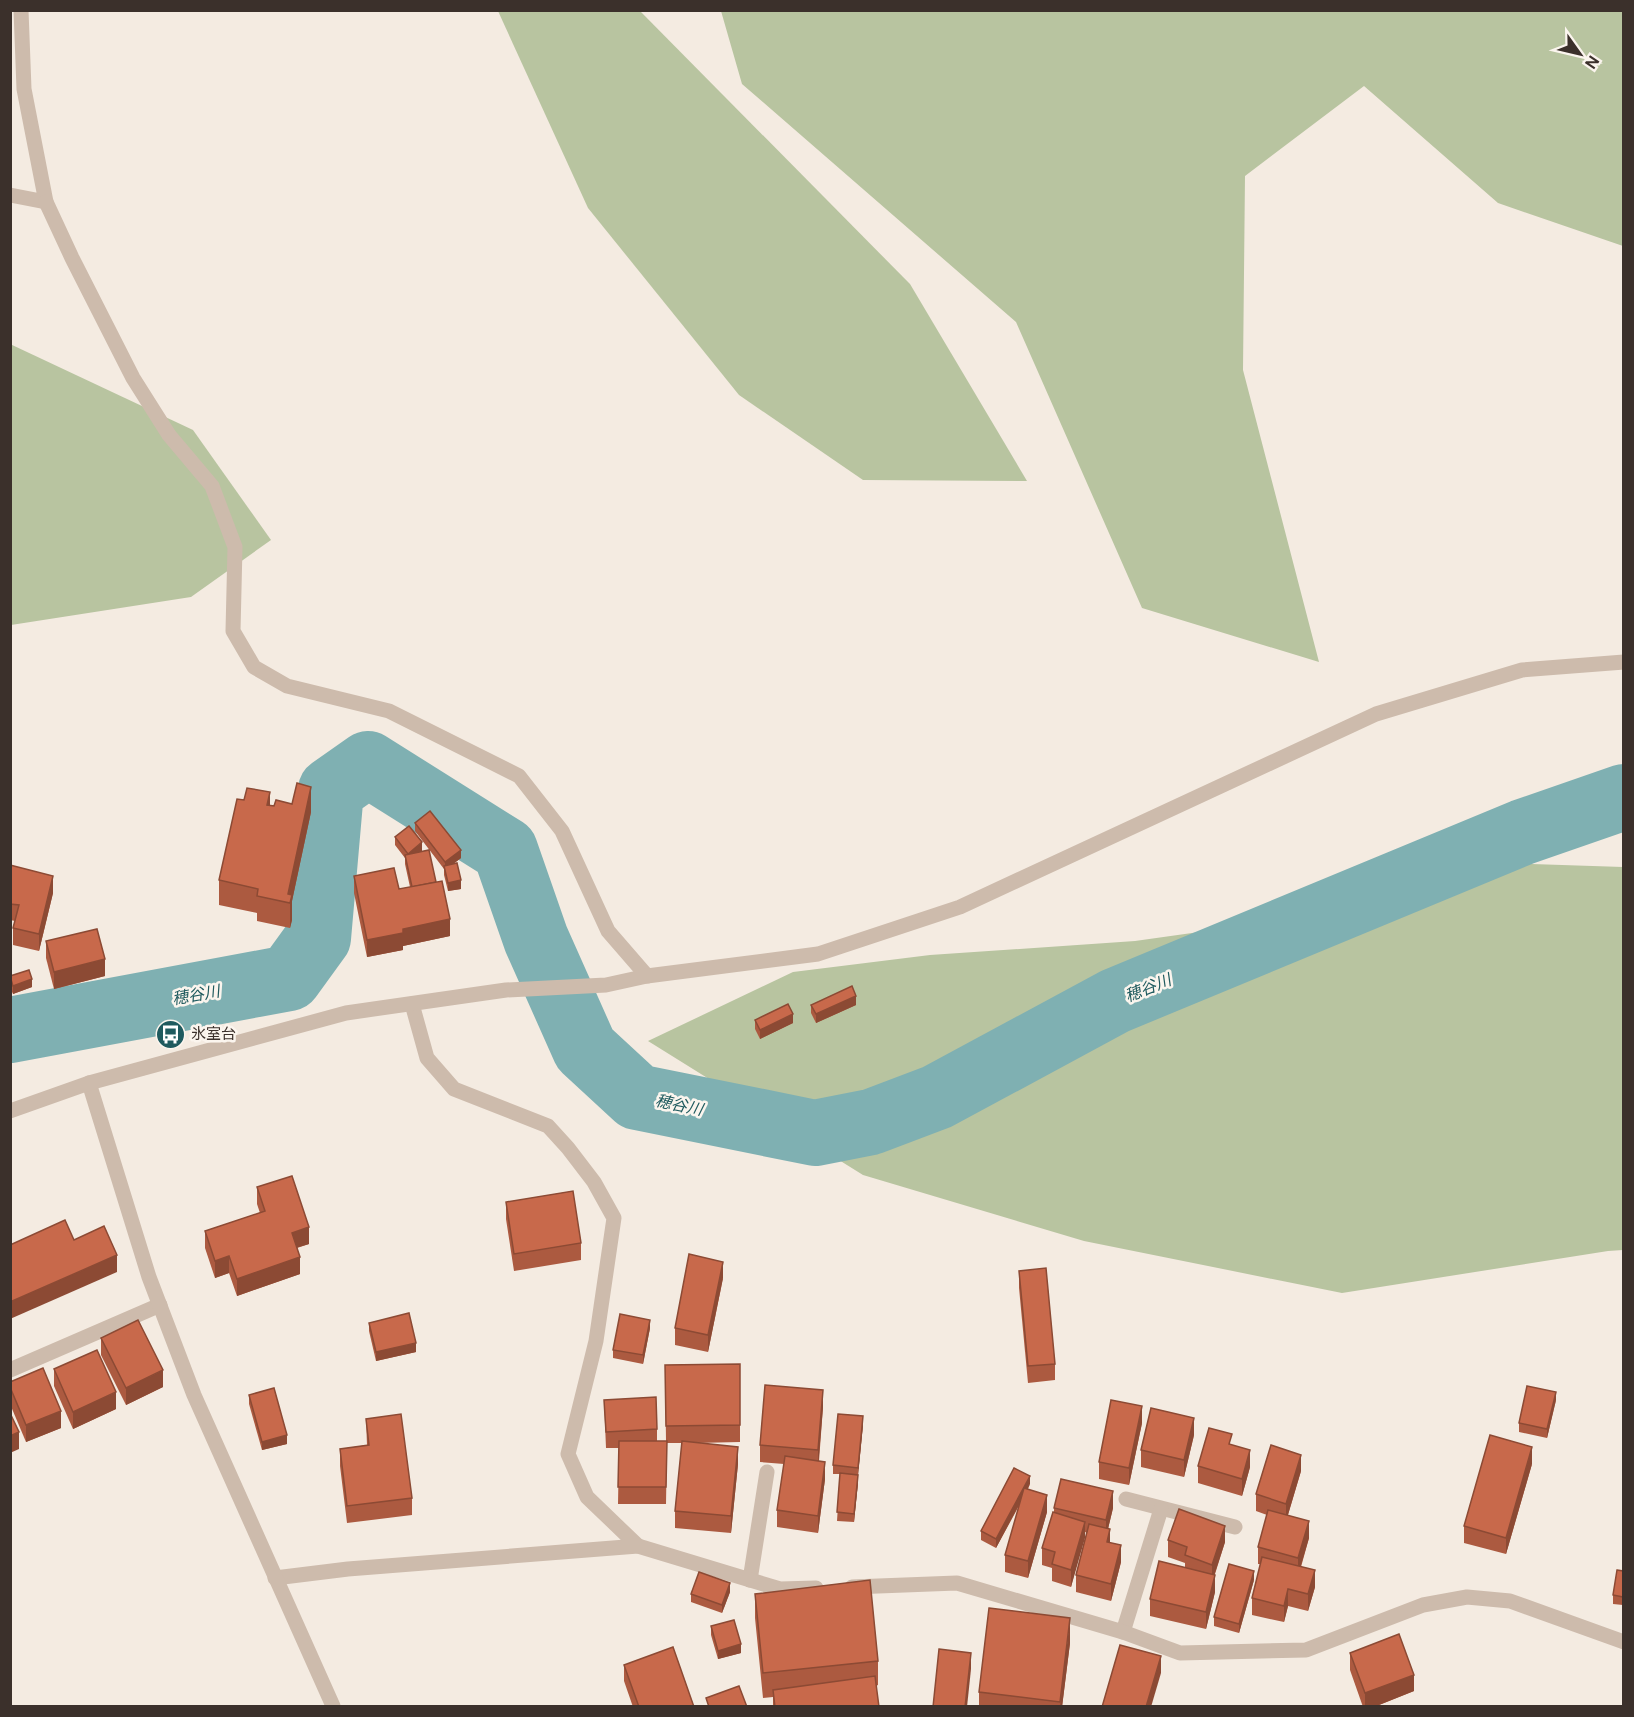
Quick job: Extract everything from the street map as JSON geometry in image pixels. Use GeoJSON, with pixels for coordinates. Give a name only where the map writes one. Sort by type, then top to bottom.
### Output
{"type":"FeatureCollection","features":[{"type":"Feature","properties":{"kind":"street"},"geometry":{"type":"LineString","coordinates":[[21,10],[24,89],[46,202],[133,378],[169,435],[212,486],[235,547],[233,631],[254,667],[287,686],[389,711],[519,776],[562,831],[608,931],[647,976]]}},
{"type":"Feature","properties":{"kind":"street"},"geometry":{"type":"LineString","coordinates":[[10,195],[46,202]]}},
{"type":"Feature","properties":{"kind":"street"},"geometry":{"type":"LineString","coordinates":[[10,1111],[89,1083],[345,1013],[507,990],[606,985],[647,976],[818,954],[960,907],[1376,714],[1522,670],[1623,662]]}},
{"type":"Feature","properties":{"kind":"street"},"geometry":{"type":"LineString","coordinates":[[412,1004],[427,1058],[454,1089],[548,1126],[594,1182],[614,1218],[596,1341],[568,1454],[587,1497],[638,1546]]}},
{"type":"Feature","properties":{"kind":"street"},"geometry":{"type":"LineString","coordinates":[[89,1083],[149,1277],[194,1395],[333,1707]]}},
{"type":"Feature","properties":{"kind":"street"},"geometry":{"type":"LineString","coordinates":[[10,1370],[160,1305]]}},
{"type":"Feature","properties":{"kind":"street"},"geometry":{"type":"LineString","coordinates":[[750,1580],[767,1472]]}},
{"type":"Feature","properties":{"kind":"street"},"geometry":{"type":"LineString","coordinates":[[1126,1499],[1235,1527]]}},
{"type":"Feature","properties":{"kind":"street"},"geometry":{"type":"LineString","coordinates":[[1123,1632],[1161,1509]]}},
{"type":"Feature","properties":{"kind":"street"},"geometry":{"type":"LineString","coordinates":[[275,1578],[348,1569],[638,1546],[780,1589],[957,1583],[1123,1632],[1180,1653],[1306,1650],[1423,1605],[1467,1597],[1510,1601],[1623,1642]]}},
{"type":"Feature","properties":{"kind":"green space"},"geometry":{"type":"Polygon","coordinates":[[[498,11],[640,11],[910,284],[1027,481],[863,480],[739,395],[588,208],[498,11]]]}},
{"type":"Feature","properties":{"kind":"green space"},"geometry":{"type":"Polygon","coordinates":[[[721,11],[1623,11],[1623,246],[1498,203],[1364,86],[1245,176],[1243,370],[1319,662],[1142,608],[1016,322],[742,84],[721,11]]]}},
{"type":"Feature","properties":{"kind":"green space"},"geometry":{"type":"Polygon","coordinates":[[[10,344],[193,430],[271,540],[191,597],[11,625],[10,344]]]}},
{"type":"Feature","properties":{"kind":"green space"},"geometry":{"type":"Polygon","coordinates":[[[1469,862],[1623,867],[1623,1250],[1342,1293],[1084,1241],[863,1175],[648,1041],[793,972],[930,955],[1135,941],[1321,915],[1469,862]]]}},
{"type":"Feature","properties":{"kind":"building"},"geometry":{"type":"Polygon","coordinates":[[[297,783],[311,787],[288,894],[292,895],[290,903],[257,896],[258,889],[219,880],[237,799],[244,800],[247,788],[270,792],[267,805],[274,806],[276,800],[292,804],[297,783]]]}},
{"type":"Feature","properties":{"kind":"building"},"geometry":{"type":"Polygon","coordinates":[[[430,811],[461,850],[445,862],[415,823],[430,811]]]}},
{"type":"Feature","properties":{"kind":"building"},"geometry":{"type":"Polygon","coordinates":[[[409,826],[422,842],[408,854],[395,837],[409,826]]]}},
{"type":"Feature","properties":{"kind":"building"},"geometry":{"type":"Polygon","coordinates":[[[429,850],[436,882],[412,887],[405,855],[429,850]]]}},
{"type":"Feature","properties":{"kind":"building"},"geometry":{"type":"Polygon","coordinates":[[[457,863],[461,880],[448,883],[444,866],[457,863]]]}},
{"type":"Feature","properties":{"kind":"building"},"geometry":{"type":"Polygon","coordinates":[[[10,865],[53,876],[39,934],[13,928],[19,905],[10,904],[10,865]]]}},
{"type":"Feature","properties":{"kind":"building"},"geometry":{"type":"Polygon","coordinates":[[[394,868],[399,889],[442,881],[450,919],[403,929],[403,933],[367,940],[354,876],[394,868]]]}},
{"type":"Feature","properties":{"kind":"building"},"geometry":{"type":"Polygon","coordinates":[[[97,929],[105,959],[54,972],[46,941],[97,929]]]}},
{"type":"Feature","properties":{"kind":"building"},"geometry":{"type":"Polygon","coordinates":[[[29,970],[32,979],[13,986],[10,976],[29,970]]]}},
{"type":"Feature","properties":{"kind":"building"},"geometry":{"type":"Polygon","coordinates":[[[852,986],[856,996],[816,1014],[811,1005],[852,986]]]}},
{"type":"Feature","properties":{"kind":"building"},"geometry":{"type":"Polygon","coordinates":[[[788,1004],[793,1014],[760,1030],[755,1020],[788,1004]]]}},
{"type":"Feature","properties":{"kind":"building"},"geometry":{"type":"Polygon","coordinates":[[[292,1176],[309,1227],[292,1233],[300,1257],[237,1279],[229,1256],[215,1261],[205,1231],[265,1211],[257,1187],[292,1176]]]}},
{"type":"Feature","properties":{"kind":"building"},"geometry":{"type":"Polygon","coordinates":[[[573,1191],[581,1243],[514,1254],[506,1202],[573,1191]]]}},
{"type":"Feature","properties":{"kind":"building"},"geometry":{"type":"Polygon","coordinates":[[[65,1220],[74,1240],[104,1226],[117,1255],[10,1302],[10,1245],[65,1220]]]}},
{"type":"Feature","properties":{"kind":"building"},"geometry":{"type":"Polygon","coordinates":[[[689,1254],[723,1262],[708,1335],[675,1328],[689,1254]]]}},
{"type":"Feature","properties":{"kind":"building"},"geometry":{"type":"Polygon","coordinates":[[[1046,1268],[1055,1364],[1028,1366],[1019,1271],[1046,1268]]]}},
{"type":"Feature","properties":{"kind":"building"},"geometry":{"type":"Polygon","coordinates":[[[409,1313],[416,1343],[376,1352],[369,1323],[409,1313]]]}},
{"type":"Feature","properties":{"kind":"building"},"geometry":{"type":"Polygon","coordinates":[[[620,1314],[650,1320],[643,1355],[613,1350],[620,1314]]]}},
{"type":"Feature","properties":{"kind":"building"},"geometry":{"type":"Polygon","coordinates":[[[138,1320],[163,1370],[126,1388],[101,1338],[138,1320]]]}},
{"type":"Feature","properties":{"kind":"building"},"geometry":{"type":"Polygon","coordinates":[[[97,1350],[116,1392],[73,1412],[54,1369],[97,1350]]]}},
{"type":"Feature","properties":{"kind":"building"},"geometry":{"type":"Polygon","coordinates":[[[740,1364],[740,1425],[666,1426],[665,1365],[740,1364]]]}},
{"type":"Feature","properties":{"kind":"building"},"geometry":{"type":"Polygon","coordinates":[[[43,1368],[61,1411],[26,1425],[10,1382],[43,1368]]]}},
{"type":"Feature","properties":{"kind":"building"},"geometry":{"type":"Polygon","coordinates":[[[765,1385],[823,1390],[818,1450],[760,1445],[765,1385]]]}},
{"type":"Feature","properties":{"kind":"building"},"geometry":{"type":"Polygon","coordinates":[[[1527,1386],[1556,1392],[1547,1429],[1519,1423],[1527,1386]]]}},
{"type":"Feature","properties":{"kind":"building"},"geometry":{"type":"Polygon","coordinates":[[[274,1388],[287,1435],[262,1442],[249,1395],[274,1388]]]}},
{"type":"Feature","properties":{"kind":"building"},"geometry":{"type":"Polygon","coordinates":[[[656,1397],[657,1429],[606,1432],[604,1400],[656,1397]]]}},
{"type":"Feature","properties":{"kind":"building"},"geometry":{"type":"Polygon","coordinates":[[[1111,1400],[1142,1406],[1129,1468],[1099,1462],[1111,1400]]]}},
{"type":"Feature","properties":{"kind":"building"},"geometry":{"type":"Polygon","coordinates":[[[1151,1408],[1194,1418],[1184,1460],[1141,1450],[1151,1408]]]}},
{"type":"Feature","properties":{"kind":"building"},"geometry":{"type":"Polygon","coordinates":[[[10,1413],[19,1432],[10,1436],[10,1413]]]}},
{"type":"Feature","properties":{"kind":"building"},"geometry":{"type":"Polygon","coordinates":[[[401,1414],[412,1498],[347,1506],[340,1449],[369,1445],[366,1419],[401,1414]]]}},
{"type":"Feature","properties":{"kind":"building"},"geometry":{"type":"Polygon","coordinates":[[[838,1414],[863,1416],[858,1468],[833,1465],[838,1414]]]}},
{"type":"Feature","properties":{"kind":"building"},"geometry":{"type":"Polygon","coordinates":[[[1209,1428],[1232,1434],[1229,1444],[1250,1450],[1242,1479],[1198,1466],[1209,1428]]]}},
{"type":"Feature","properties":{"kind":"building"},"geometry":{"type":"Polygon","coordinates":[[[1490,1435],[1532,1447],[1506,1538],[1464,1526],[1490,1435]]]}},
{"type":"Feature","properties":{"kind":"building"},"geometry":{"type":"Polygon","coordinates":[[[619,1441],[667,1441],[666,1487],[618,1487],[619,1441]]]}},
{"type":"Feature","properties":{"kind":"building"},"geometry":{"type":"Polygon","coordinates":[[[682,1441],[738,1447],[731,1516],[675,1511],[682,1441]]]}},
{"type":"Feature","properties":{"kind":"building"},"geometry":{"type":"Polygon","coordinates":[[[1271,1445],[1301,1455],[1286,1504],[1256,1494],[1271,1445]]]}},
{"type":"Feature","properties":{"kind":"building"},"geometry":{"type":"Polygon","coordinates":[[[785,1456],[825,1462],[818,1516],[777,1510],[785,1456]]]}},
{"type":"Feature","properties":{"kind":"building"},"geometry":{"type":"Polygon","coordinates":[[[1014,1468],[1030,1476],[996,1539],[981,1531],[1014,1468]]]}},
{"type":"Feature","properties":{"kind":"building"},"geometry":{"type":"Polygon","coordinates":[[[840,1473],[858,1475],[854,1514],[837,1512],[840,1473]]]}},
{"type":"Feature","properties":{"kind":"building"},"geometry":{"type":"Polygon","coordinates":[[[1061,1479],[1113,1491],[1106,1520],[1054,1508],[1061,1479]]]}},
{"type":"Feature","properties":{"kind":"building"},"geometry":{"type":"Polygon","coordinates":[[[1024,1488],[1047,1495],[1028,1561],[1005,1555],[1024,1488]]]}},
{"type":"Feature","properties":{"kind":"building"},"geometry":{"type":"Polygon","coordinates":[[[1179,1509],[1225,1526],[1212,1565],[1185,1555],[1187,1547],[1168,1540],[1179,1509]]]}},
{"type":"Feature","properties":{"kind":"building"},"geometry":{"type":"Polygon","coordinates":[[[1268,1510],[1309,1521],[1298,1558],[1258,1547],[1268,1510]]]}},
{"type":"Feature","properties":{"kind":"building"},"geometry":{"type":"Polygon","coordinates":[[[1053,1512],[1085,1522],[1071,1570],[1052,1564],[1055,1552],[1042,1548],[1053,1512]]]}},
{"type":"Feature","properties":{"kind":"building"},"geometry":{"type":"Polygon","coordinates":[[[1089,1524],[1110,1529],[1107,1542],[1121,1545],[1111,1584],[1076,1575],[1089,1524]]]}},
{"type":"Feature","properties":{"kind":"building"},"geometry":{"type":"Polygon","coordinates":[[[1262,1557],[1315,1570],[1308,1594],[1288,1589],[1284,1606],[1252,1598],[1262,1557]]]}},
{"type":"Feature","properties":{"kind":"building"},"geometry":{"type":"Polygon","coordinates":[[[1159,1561],[1215,1575],[1206,1612],[1150,1599],[1159,1561]]]}},
{"type":"Feature","properties":{"kind":"building"},"geometry":{"type":"Polygon","coordinates":[[[1229,1564],[1254,1571],[1239,1624],[1214,1617],[1229,1564]]]}},
{"type":"Feature","properties":{"kind":"building"},"geometry":{"type":"Polygon","coordinates":[[[1617,1570],[1623,1571],[1623,1597],[1613,1595],[1617,1570]]]}},
{"type":"Feature","properties":{"kind":"building"},"geometry":{"type":"Polygon","coordinates":[[[699,1572],[730,1583],[722,1605],[691,1594],[699,1572]]]}},
{"type":"Feature","properties":{"kind":"building"},"geometry":{"type":"Polygon","coordinates":[[[870,1580],[878,1661],[763,1673],[755,1594],[870,1580]]]}},
{"type":"Feature","properties":{"kind":"building"},"geometry":{"type":"Polygon","coordinates":[[[989,1608],[1070,1618],[1060,1702],[979,1692],[989,1608]]]}},
{"type":"Feature","properties":{"kind":"building"},"geometry":{"type":"Polygon","coordinates":[[[734,1620],[741,1644],[718,1651],[711,1626],[734,1620]]]}},
{"type":"Feature","properties":{"kind":"building"},"geometry":{"type":"Polygon","coordinates":[[[1399,1634],[1414,1675],[1365,1693],[1350,1653],[1399,1634]]]}},
{"type":"Feature","properties":{"kind":"building"},"geometry":{"type":"Polygon","coordinates":[[[1120,1645],[1161,1656],[1146,1707],[1102,1707],[1120,1645]]]}},
{"type":"Feature","properties":{"kind":"building"},"geometry":{"type":"Polygon","coordinates":[[[673,1647],[694,1707],[639,1707],[624,1665],[673,1647]]]}},
{"type":"Feature","properties":{"kind":"building"},"geometry":{"type":"Polygon","coordinates":[[[939,1649],[971,1653],[965,1707],[933,1707],[939,1649]]]}},
{"type":"Feature","properties":{"kind":"building"},"geometry":{"type":"Polygon","coordinates":[[[875,1676],[879,1707],[775,1707],[773,1690],[875,1676]]]}},
{"type":"Feature","properties":{"kind":"building"},"geometry":{"type":"Polygon","coordinates":[[[739,1686],[747,1707],[709,1707],[706,1698],[739,1686]]]}},
{"type":"Feature","properties":{"kind":"waterway","name":"穂谷川"},"geometry":{"type":"LineString","coordinates":[[10,1030],[289,978],[318,938],[331,790],[368,764],[505,850],[536,939],[585,1049],[637,1097],[815,1133],[871,1122],[937,1097],[1115,1001],[1523,832],[1624,797]]}},
{"type":"Feature","properties":{"kind":"place","name":"氷室台"},"geometry":{"type":"Point","coordinates":[170,1034]}}]}
